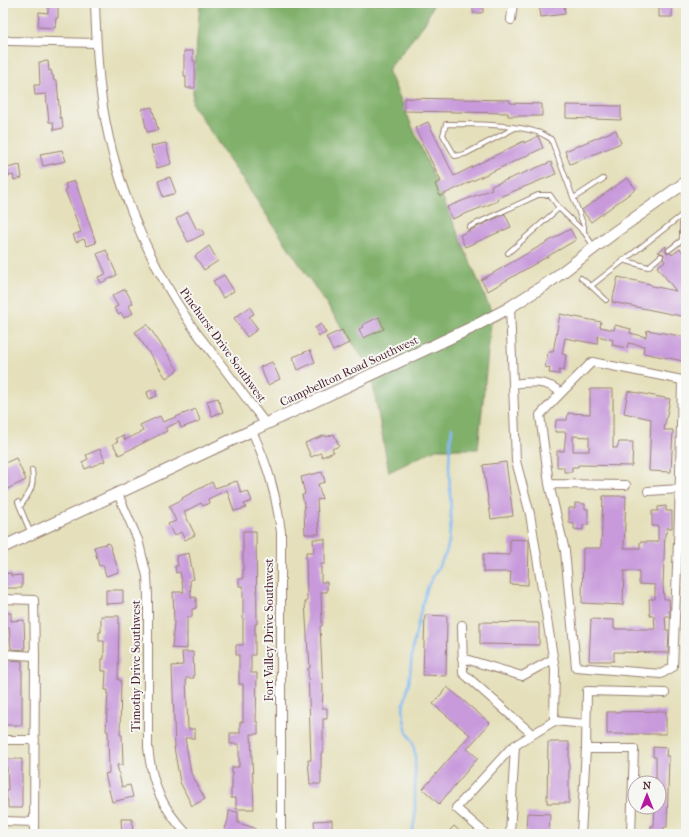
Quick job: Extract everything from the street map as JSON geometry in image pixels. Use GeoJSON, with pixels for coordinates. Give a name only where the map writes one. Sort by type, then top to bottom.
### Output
{"type":"FeatureCollection","features":[{"type":"Feature","properties":{"kind":"main road","name":"Campbellton Road Southwest"},"geometry":{"type":"LineString","coordinates":[[3,547],[471,328],[510,307],[548,283],[686,182]]}},
{"type":"Feature","properties":{"kind":"street","name":"Pinehurst Drive Southwest"},"geometry":{"type":"LineString","coordinates":[[95,3],[96,43],[101,95],[110,143],[125,195],[143,240],[165,283],[188,321],[266,424]]}},
{"type":"Feature","properties":{"kind":"street"},"geometry":{"type":"LineString","coordinates":[[511,20],[513,3]]}},
{"type":"Feature","properties":{"kind":"street"},"geometry":{"type":"LineString","coordinates":[[3,40],[96,43]]}},
{"type":"Feature","properties":{"kind":"street"},"geometry":{"type":"LineString","coordinates":[[510,307],[516,461],[530,514],[555,669],[554,721]]}},
{"type":"Feature","properties":{"kind":"street"},"geometry":{"type":"LineString","coordinates":[[592,362],[682,380],[680,489],[673,667],[661,674],[576,667],[565,551],[549,484],[540,415],[561,393],[592,362]]}},
{"type":"Feature","properties":{"kind":"street"},"geometry":{"type":"LineString","coordinates":[[513,384],[527,382],[546,384],[557,389],[561,393]]}},
{"type":"Feature","properties":{"kind":"street","name":"Fort Valley Drive Southwest"},"geometry":{"type":"LineString","coordinates":[[252,431],[272,480],[278,506],[281,532],[281,834]]}},
{"type":"Feature","properties":{"kind":"street"},"geometry":{"type":"LineString","coordinates":[[549,484],[626,485]]}},
{"type":"Feature","properties":{"kind":"street"},"geometry":{"type":"LineString","coordinates":[[648,491],[680,489]]}},
{"type":"Feature","properties":{"kind":"street","name":"Timothy Drive Southwest"},"geometry":{"type":"LineString","coordinates":[[118,494],[138,540],[146,576],[148,595],[148,747],[151,769],[156,787],[164,805],[175,821],[187,834]]}},
{"type":"Feature","properties":{"kind":"street"},"geometry":{"type":"LineString","coordinates":[[3,600],[34,600],[34,834]]}},
{"type":"Feature","properties":{"kind":"street"},"geometry":{"type":"LineString","coordinates":[[462,625],[462,673],[532,734]]}},
{"type":"Feature","properties":{"kind":"street"},"geometry":{"type":"LineString","coordinates":[[3,654],[35,656]]}},
{"type":"Feature","properties":{"kind":"street"},"geometry":{"type":"LineString","coordinates":[[462,658],[522,676],[553,659]]}},
{"type":"Feature","properties":{"kind":"street"},"geometry":{"type":"LineString","coordinates":[[582,834],[587,691],[665,693]]}},
{"type":"Feature","properties":{"kind":"street"},"geometry":{"type":"LineString","coordinates":[[486,834],[456,808],[511,748],[532,734],[554,721],[586,724]]}},
{"type":"Feature","properties":{"kind":"street"},"geometry":{"type":"LineString","coordinates":[[3,740],[35,740]]}},
{"type":"Feature","properties":{"kind":"street"},"geometry":{"type":"LineString","coordinates":[[510,834],[515,745]]}},
{"type":"Feature","properties":{"kind":"street"},"geometry":{"type":"LineString","coordinates":[[586,750],[634,749],[631,834]]}},
{"type":"Feature","properties":{"kind":"street"},"geometry":{"type":"LineString","coordinates":[[3,821],[34,822]]}},
{"type":"Feature","properties":{"kind":"lane"},"geometry":{"type":"LineString","coordinates":[[515,128],[465,154],[455,156],[443,135],[446,124],[489,125],[515,128],[538,132],[551,139],[584,226],[584,232]]}},
{"type":"Feature","properties":{"kind":"lane"},"geometry":{"type":"LineString","coordinates":[[574,198],[603,179]]}},
{"type":"Feature","properties":{"kind":"lane"},"geometry":{"type":"LineString","coordinates":[[469,227],[538,195],[550,195],[559,208],[584,232],[594,248]]}},
{"type":"Feature","properties":{"kind":"lane"},"geometry":{"type":"LineString","coordinates":[[508,253],[559,208]]}},
{"type":"Feature","properties":{"kind":"lane"},"geometry":{"type":"LineString","coordinates":[[669,250],[682,240],[684,213]]}},
{"type":"Feature","properties":{"kind":"lane"},"geometry":{"type":"LineString","coordinates":[[591,286],[684,213]]}},
{"type":"Feature","properties":{"kind":"lane"},"geometry":{"type":"LineString","coordinates":[[623,260],[648,267],[661,256]]}},
{"type":"Feature","properties":{"kind":"lane"},"geometry":{"type":"LineString","coordinates":[[581,278],[606,300]]}},
{"type":"Feature","properties":{"kind":"lane"},"geometry":{"type":"LineString","coordinates":[[20,507],[32,488],[34,480],[32,470]]}},
{"type":"Feature","properties":{"kind":"lane"},"geometry":{"type":"LineString","coordinates":[[18,502],[31,534]]}},
{"type":"Feature","properties":{"kind":"green space"},"geometry":{"type":"Polygon","coordinates":[[[200,3],[434,3],[425,23],[388,70],[492,313],[478,449],[436,449],[389,472],[370,369],[192,104],[200,3]]]}},
{"type":"Feature","properties":{"kind":"building"},"geometry":{"type":"Polygon","coordinates":[[[48,3],[58,3],[58,18],[56,18],[55,28],[38,27],[39,12],[48,13],[48,3]]]}},
{"type":"Feature","properties":{"kind":"building"},"geometry":{"type":"Polygon","coordinates":[[[473,3],[483,3],[483,12],[473,13],[473,3]]]}},
{"type":"Feature","properties":{"kind":"building"},"geometry":{"type":"Polygon","coordinates":[[[564,3],[565,14],[541,17],[539,4],[564,3]]]}},
{"type":"Feature","properties":{"kind":"building"},"geometry":{"type":"Polygon","coordinates":[[[659,3],[672,3],[672,17],[659,17],[659,3]]]}},
{"type":"Feature","properties":{"kind":"building"},"geometry":{"type":"Polygon","coordinates":[[[184,51],[193,51],[193,61],[195,61],[195,88],[186,88],[186,76],[184,76],[184,51]]]}},
{"type":"Feature","properties":{"kind":"building"},"geometry":{"type":"Polygon","coordinates":[[[48,61],[49,71],[51,70],[54,81],[57,81],[60,118],[62,118],[63,128],[54,130],[53,122],[49,122],[46,94],[35,95],[34,85],[40,85],[39,62],[48,61]]]}},
{"type":"Feature","properties":{"kind":"building"},"geometry":{"type":"Polygon","coordinates":[[[404,98],[510,100],[510,103],[542,104],[542,116],[508,116],[508,113],[404,111],[404,98]]]}},
{"type":"Feature","properties":{"kind":"building"},"geometry":{"type":"Polygon","coordinates":[[[566,105],[621,106],[621,120],[566,118],[566,105]]]}},
{"type":"Feature","properties":{"kind":"building"},"geometry":{"type":"Polygon","coordinates":[[[152,107],[158,130],[147,132],[142,109],[152,107]]]}},
{"type":"Feature","properties":{"kind":"building"},"geometry":{"type":"Polygon","coordinates":[[[428,122],[454,176],[524,141],[524,143],[538,136],[543,148],[440,196],[435,184],[441,181],[415,128],[428,122]]]}},
{"type":"Feature","properties":{"kind":"building"},"geometry":{"type":"Polygon","coordinates":[[[616,130],[621,143],[570,164],[565,151],[616,130]]]}},
{"type":"Feature","properties":{"kind":"building"},"geometry":{"type":"Polygon","coordinates":[[[166,143],[171,164],[157,168],[151,146],[166,143]]]}},
{"type":"Feature","properties":{"kind":"building"},"geometry":{"type":"Polygon","coordinates":[[[62,150],[66,161],[43,166],[40,154],[62,150]]]}},
{"type":"Feature","properties":{"kind":"building"},"geometry":{"type":"Polygon","coordinates":[[[551,162],[556,174],[497,198],[498,201],[452,219],[447,207],[492,189],[491,186],[551,162]]]}},
{"type":"Feature","properties":{"kind":"building"},"geometry":{"type":"Polygon","coordinates":[[[20,165],[22,178],[14,180],[13,175],[9,176],[7,168],[20,165]]]}},
{"type":"Feature","properties":{"kind":"building"},"geometry":{"type":"Polygon","coordinates":[[[170,177],[176,193],[163,197],[158,181],[170,177]]]}},
{"type":"Feature","properties":{"kind":"building"},"geometry":{"type":"Polygon","coordinates":[[[627,178],[636,189],[591,222],[582,210],[627,178]]]}},
{"type":"Feature","properties":{"kind":"building"},"geometry":{"type":"Polygon","coordinates":[[[75,181],[96,243],[87,246],[84,239],[76,242],[73,235],[81,232],[65,190],[67,189],[65,184],[75,181]]]}},
{"type":"Feature","properties":{"kind":"building"},"geometry":{"type":"Polygon","coordinates":[[[188,212],[197,230],[201,228],[204,234],[188,242],[176,219],[188,212]]]}},
{"type":"Feature","properties":{"kind":"building"},"geometry":{"type":"Polygon","coordinates":[[[505,214],[511,227],[465,247],[460,235],[505,214]]]}},
{"type":"Feature","properties":{"kind":"building"},"geometry":{"type":"Polygon","coordinates":[[[570,229],[576,240],[488,291],[481,280],[570,229]]]}},
{"type":"Feature","properties":{"kind":"building"},"geometry":{"type":"Polygon","coordinates":[[[209,246],[218,261],[204,270],[195,256],[209,246]]]}},
{"type":"Feature","properties":{"kind":"building"},"geometry":{"type":"Polygon","coordinates":[[[666,246],[667,253],[671,253],[672,255],[680,249],[686,256],[686,312],[681,316],[612,302],[618,277],[676,291],[657,267],[665,261],[663,259],[664,254],[658,252],[666,246]]]}},
{"type":"Feature","properties":{"kind":"building"},"geometry":{"type":"Polygon","coordinates":[[[106,250],[117,275],[101,283],[98,277],[106,274],[97,254],[106,250]]]}},
{"type":"Feature","properties":{"kind":"building"},"geometry":{"type":"Polygon","coordinates":[[[224,275],[234,291],[223,298],[213,281],[224,275]]]}},
{"type":"Feature","properties":{"kind":"building"},"geometry":{"type":"Polygon","coordinates":[[[125,289],[133,303],[129,306],[133,313],[124,318],[121,313],[119,315],[114,308],[118,306],[112,296],[125,289]]]}},
{"type":"Feature","properties":{"kind":"building"},"geometry":{"type":"Polygon","coordinates":[[[250,307],[254,314],[249,317],[258,329],[247,337],[234,318],[250,307]]]}},
{"type":"Feature","properties":{"kind":"building"},"geometry":{"type":"Polygon","coordinates":[[[560,314],[601,322],[600,327],[614,330],[615,325],[631,329],[630,333],[646,337],[647,330],[686,337],[683,361],[643,353],[644,346],[628,343],[627,348],[612,345],[613,340],[598,336],[597,344],[565,338],[562,354],[566,355],[564,371],[559,370],[559,374],[549,373],[550,368],[545,367],[548,352],[553,352],[560,314]]]}},
{"type":"Feature","properties":{"kind":"building"},"geometry":{"type":"Polygon","coordinates":[[[379,317],[384,329],[363,338],[359,329],[363,327],[362,325],[379,317]]]}},
{"type":"Feature","properties":{"kind":"building"},"geometry":{"type":"Polygon","coordinates":[[[147,324],[178,370],[166,378],[135,332],[147,324]]]}},
{"type":"Feature","properties":{"kind":"building"},"geometry":{"type":"Polygon","coordinates":[[[321,324],[326,333],[319,336],[315,328],[321,324]]]}},
{"type":"Feature","properties":{"kind":"building"},"geometry":{"type":"Polygon","coordinates":[[[342,330],[349,343],[333,351],[326,337],[342,330]]]}},
{"type":"Feature","properties":{"kind":"building"},"geometry":{"type":"Polygon","coordinates":[[[310,350],[315,362],[298,370],[293,357],[310,350]]]}},
{"type":"Feature","properties":{"kind":"building"},"geometry":{"type":"Polygon","coordinates":[[[272,362],[280,379],[268,385],[260,367],[272,362]]]}},
{"type":"Feature","properties":{"kind":"building"},"geometry":{"type":"Polygon","coordinates":[[[155,389],[157,396],[149,399],[147,392],[155,389]]]}},
{"type":"Feature","properties":{"kind":"building"},"geometry":{"type":"Polygon","coordinates":[[[590,389],[613,389],[613,448],[617,448],[619,442],[633,442],[632,466],[578,465],[578,467],[572,467],[572,472],[564,472],[564,467],[557,467],[557,451],[564,451],[566,432],[555,432],[556,420],[567,420],[568,413],[590,414],[590,389]],[[573,436],[573,451],[589,451],[589,437],[573,436]]]}},
{"type":"Feature","properties":{"kind":"building"},"geometry":{"type":"Polygon","coordinates":[[[628,391],[670,399],[664,430],[673,430],[671,472],[649,471],[651,419],[624,413],[628,391]]]}},
{"type":"Feature","properties":{"kind":"building"},"geometry":{"type":"Polygon","coordinates":[[[218,398],[223,412],[212,416],[207,401],[218,398]]]}},
{"type":"Feature","properties":{"kind":"building"},"geometry":{"type":"Polygon","coordinates":[[[196,409],[200,421],[181,428],[179,422],[165,428],[167,431],[119,455],[113,444],[118,441],[116,439],[123,435],[125,440],[143,431],[140,425],[160,416],[163,422],[196,409]]]}},
{"type":"Feature","properties":{"kind":"building"},"geometry":{"type":"Polygon","coordinates":[[[334,434],[339,446],[332,449],[334,452],[322,457],[321,453],[311,457],[305,443],[325,435],[326,437],[334,434]]]}},
{"type":"Feature","properties":{"kind":"building"},"geometry":{"type":"Polygon","coordinates":[[[100,449],[105,461],[85,469],[82,462],[88,459],[86,455],[100,449]]]}},
{"type":"Feature","properties":{"kind":"building"},"geometry":{"type":"Polygon","coordinates":[[[16,458],[26,480],[3,491],[3,464],[16,458]]]}},
{"type":"Feature","properties":{"kind":"building"},"geometry":{"type":"Polygon","coordinates":[[[506,462],[513,516],[491,519],[483,465],[506,462]]]}},
{"type":"Feature","properties":{"kind":"building"},"geometry":{"type":"Polygon","coordinates":[[[322,472],[325,482],[318,484],[322,499],[317,500],[319,534],[305,534],[305,509],[302,495],[305,494],[301,477],[322,472]]]}},
{"type":"Feature","properties":{"kind":"building"},"geometry":{"type":"Polygon","coordinates":[[[237,481],[241,493],[248,491],[252,501],[244,504],[246,508],[234,511],[227,490],[208,499],[209,503],[203,506],[201,503],[184,512],[195,535],[185,540],[181,532],[174,536],[168,524],[176,521],[169,506],[212,482],[215,488],[237,481]]]}},
{"type":"Feature","properties":{"kind":"building"},"geometry":{"type":"Polygon","coordinates":[[[603,496],[626,496],[624,548],[640,548],[640,542],[658,542],[658,526],[652,526],[652,511],[658,511],[658,507],[666,506],[666,511],[672,511],[672,528],[667,528],[667,533],[665,533],[663,585],[664,599],[669,599],[670,616],[665,616],[666,630],[669,630],[668,653],[614,652],[614,661],[589,661],[591,619],[614,620],[614,629],[655,629],[654,616],[650,616],[649,599],[655,599],[655,585],[639,584],[639,571],[624,571],[623,605],[582,603],[583,548],[601,548],[603,496]]]}},
{"type":"Feature","properties":{"kind":"building"},"geometry":{"type":"Polygon","coordinates":[[[575,503],[585,504],[585,509],[588,509],[588,525],[583,525],[583,530],[574,529],[574,524],[569,523],[569,508],[575,508],[575,503]]]}},
{"type":"Feature","properties":{"kind":"building"},"geometry":{"type":"Polygon","coordinates":[[[243,531],[256,531],[257,624],[255,624],[255,655],[251,655],[251,673],[257,673],[256,722],[258,722],[258,734],[251,734],[254,809],[236,809],[236,798],[231,798],[232,767],[239,767],[239,744],[230,744],[230,733],[240,733],[240,722],[243,722],[243,684],[239,684],[239,655],[236,655],[236,645],[243,645],[243,586],[239,586],[239,579],[243,579],[243,531]]]}},
{"type":"Feature","properties":{"kind":"building"},"geometry":{"type":"Polygon","coordinates":[[[313,539],[325,539],[325,564],[321,564],[321,582],[327,582],[327,592],[321,592],[322,626],[320,626],[323,691],[322,708],[327,708],[327,719],[323,719],[321,784],[310,784],[308,760],[311,760],[308,668],[310,668],[305,602],[307,602],[306,552],[314,552],[313,539]]]}},
{"type":"Feature","properties":{"kind":"building"},"geometry":{"type":"Polygon","coordinates":[[[510,539],[529,540],[528,585],[510,584],[511,572],[483,572],[483,554],[510,555],[510,539]]]}},
{"type":"Feature","properties":{"kind":"building"},"geometry":{"type":"Polygon","coordinates":[[[109,543],[119,572],[106,576],[103,565],[99,566],[94,547],[109,543]]]}},
{"type":"Feature","properties":{"kind":"building"},"geometry":{"type":"Polygon","coordinates":[[[189,553],[194,579],[190,580],[191,598],[196,597],[196,608],[192,609],[192,617],[187,617],[187,649],[172,648],[174,622],[173,592],[184,592],[180,572],[176,573],[175,566],[178,566],[176,556],[189,553]]]}},
{"type":"Feature","properties":{"kind":"building"},"geometry":{"type":"Polygon","coordinates":[[[11,573],[11,576],[22,575],[22,588],[3,588],[3,574],[11,573]]]}},
{"type":"Feature","properties":{"kind":"building"},"geometry":{"type":"Polygon","coordinates":[[[106,590],[123,590],[123,603],[106,604],[106,590]]]}},
{"type":"Feature","properties":{"kind":"building"},"geometry":{"type":"Polygon","coordinates":[[[3,613],[11,613],[11,621],[24,620],[25,650],[11,649],[9,628],[3,628],[3,613]]]}},
{"type":"Feature","properties":{"kind":"building"},"geometry":{"type":"Polygon","coordinates":[[[425,615],[447,616],[446,676],[423,675],[425,615]]]}},
{"type":"Feature","properties":{"kind":"building"},"geometry":{"type":"Polygon","coordinates":[[[101,616],[119,616],[118,680],[121,680],[120,735],[122,735],[123,765],[117,765],[122,787],[130,785],[133,797],[112,802],[105,774],[109,773],[108,731],[106,731],[108,690],[105,690],[106,671],[102,671],[104,641],[99,641],[99,632],[101,632],[101,616]]]}},
{"type":"Feature","properties":{"kind":"building"},"geometry":{"type":"Polygon","coordinates":[[[480,622],[539,623],[539,645],[480,644],[480,622]]]}},
{"type":"Feature","properties":{"kind":"building"},"geometry":{"type":"Polygon","coordinates":[[[182,652],[193,652],[194,678],[186,678],[188,729],[195,729],[195,738],[185,738],[191,773],[205,799],[192,806],[180,782],[174,747],[172,666],[183,665],[182,652]]]}},
{"type":"Feature","properties":{"kind":"building"},"geometry":{"type":"Polygon","coordinates":[[[6,660],[22,661],[22,725],[4,725],[4,666],[6,666],[6,660]]]}},
{"type":"Feature","properties":{"kind":"building"},"geometry":{"type":"Polygon","coordinates":[[[447,687],[490,723],[467,749],[478,758],[439,804],[423,789],[470,735],[433,704],[447,687]]]}},
{"type":"Feature","properties":{"kind":"building"},"geometry":{"type":"Polygon","coordinates":[[[666,711],[666,734],[607,734],[607,712],[666,711]]]}},
{"type":"Feature","properties":{"kind":"building"},"geometry":{"type":"Polygon","coordinates":[[[548,742],[569,742],[569,803],[547,803],[548,742]]]}},
{"type":"Feature","properties":{"kind":"building"},"geometry":{"type":"Polygon","coordinates":[[[653,747],[667,748],[666,756],[669,756],[667,827],[664,827],[663,834],[651,834],[651,826],[654,826],[655,815],[667,815],[667,775],[656,775],[656,757],[653,757],[653,747]]]}},
{"type":"Feature","properties":{"kind":"building"},"geometry":{"type":"Polygon","coordinates":[[[3,759],[22,759],[22,808],[8,808],[6,790],[8,790],[7,767],[3,767],[3,759]]]}},
{"type":"Feature","properties":{"kind":"building"},"geometry":{"type":"Polygon","coordinates":[[[229,811],[238,812],[238,823],[255,828],[253,834],[230,834],[224,832],[229,811]]]}},
{"type":"Feature","properties":{"kind":"building"},"geometry":{"type":"Polygon","coordinates":[[[527,813],[550,814],[549,834],[526,834],[527,813]]]}},
{"type":"Feature","properties":{"kind":"building"},"geometry":{"type":"Polygon","coordinates":[[[121,819],[132,819],[133,834],[122,834],[121,819]]]}},
{"type":"Feature","properties":{"kind":"building"},"geometry":{"type":"Polygon","coordinates":[[[332,820],[332,833],[315,834],[314,821],[332,820]]]}},
{"type":"Feature","properties":{"kind":"building"},"geometry":{"type":"Polygon","coordinates":[[[454,826],[463,834],[446,834],[454,826]]]}},
{"type":"Feature","properties":{"kind":"waterway"},"geometry":{"type":"LineString","coordinates":[[412,834],[415,818],[415,755],[413,743],[407,732],[403,708],[409,683],[413,646],[421,610],[428,586],[446,553],[449,541],[451,516],[449,466],[452,428]]}}]}
